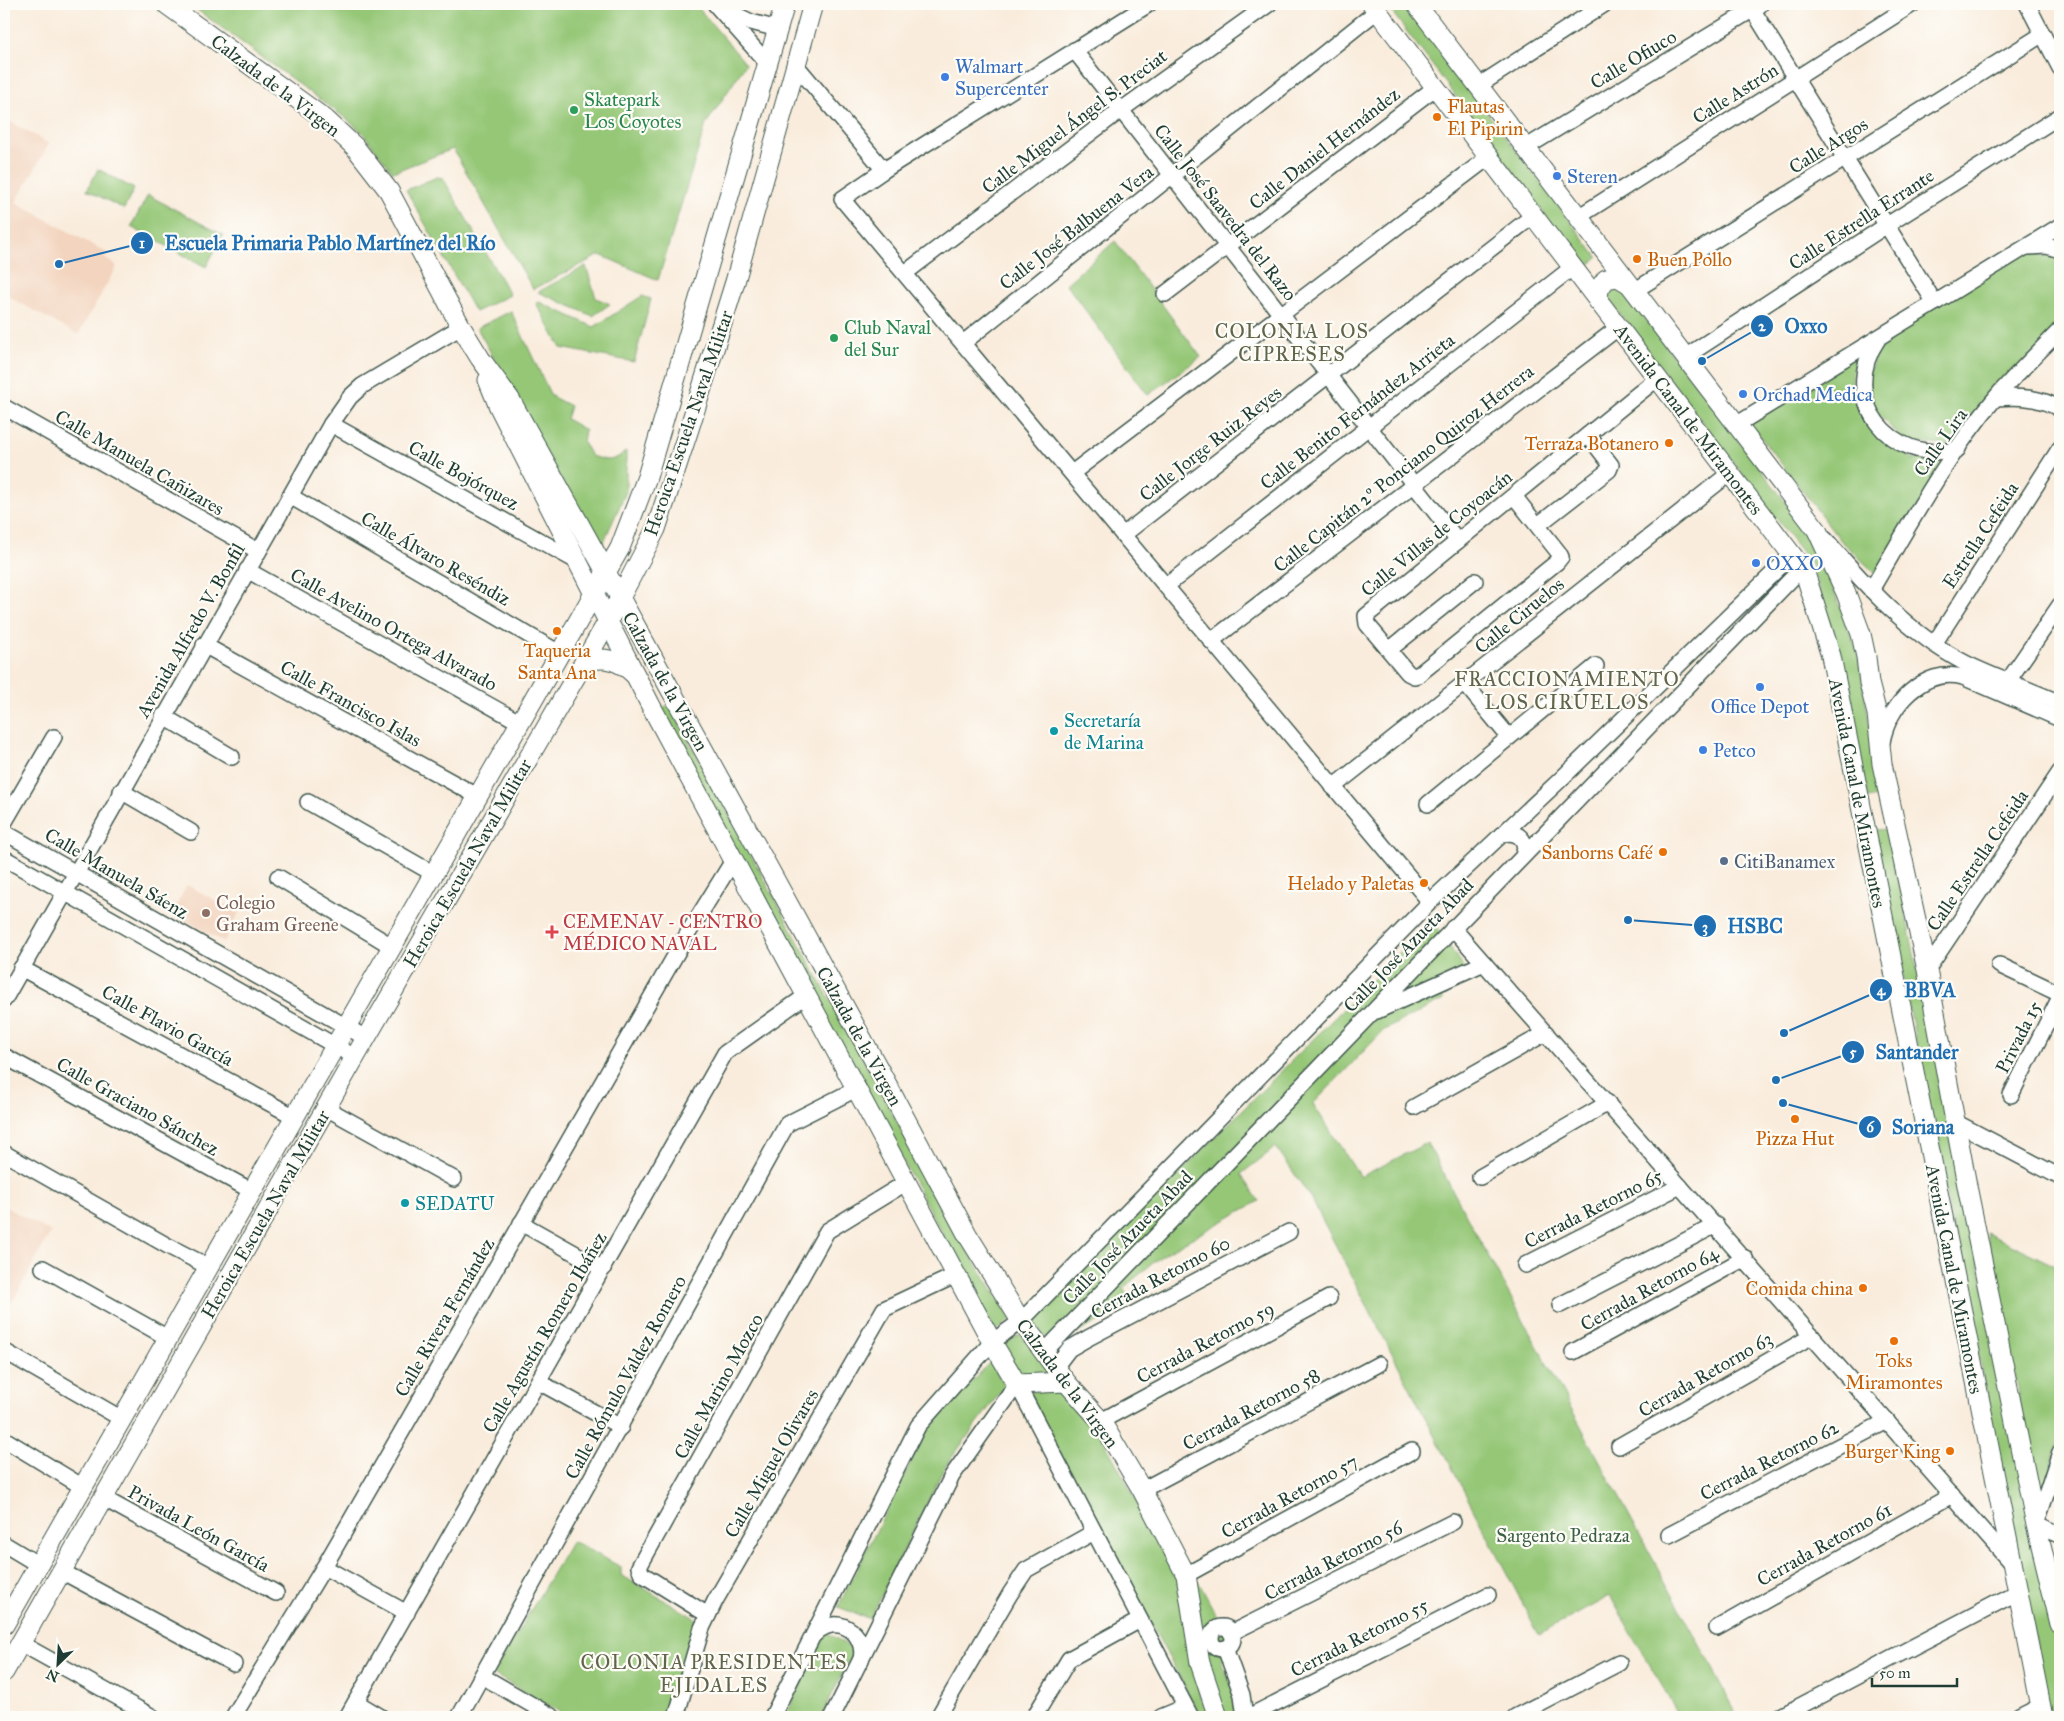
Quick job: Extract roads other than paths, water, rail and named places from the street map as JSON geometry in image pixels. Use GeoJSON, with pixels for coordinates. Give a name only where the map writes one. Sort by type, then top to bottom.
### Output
{"type":"FeatureCollection","features":[{"type":"Feature","properties":{"kind":"main road","name":"Calzada de la Virgen"},"geometry":{"type":"LineString","coordinates":[[166,4],[325,119],[355,147],[389,191],[462,327],[480,358],[510,399],[620,596],[967,1234],[1021,1321],[1066,1382],[1101,1421],[1142,1490],[1186,1576],[1200,1663],[1218,1717]]}},
{"type":"Feature","properties":{"kind":"main road","name":"Heroica Escuela Naval Militar"},"geometry":{"type":"LineString","coordinates":[[4,1625],[595,595],[630,524],[646,477],[785,4]]}},
{"type":"Feature","properties":{"kind":"main road","name":"Heroica Escuela Naval Militar"},"geometry":{"type":"LineString","coordinates":[[4,1672],[355,1057],[608,620],[656,529],[734,282],[813,4]]}},
{"type":"Feature","properties":{"kind":"main road","name":"Avenida Canal de Miramontes"},"geometry":{"type":"LineString","coordinates":[[1418,4],[1525,148],[1817,530],[1846,593],[1860,634],[1877,714],[1882,764],[1889,800],[1927,970],[1955,1122],[2036,1525],[2060,1624]]}},
{"type":"Feature","properties":{"kind":"main road","name":"Avenida Canal de Miramontes"},"geometry":{"type":"LineString","coordinates":[[1375,7],[1805,573],[1831,656],[2042,1712]]}},
{"type":"Feature","properties":{"kind":"main road"},"geometry":{"type":"LineString","coordinates":[[1576,272],[1590,279],[1601,274],[1607,265],[1606,254]]}},
{"type":"Feature","properties":{"kind":"main road"},"geometry":{"type":"LineString","coordinates":[[706,275],[734,282]]}},
{"type":"Feature","properties":{"kind":"main road"},"geometry":{"type":"LineString","coordinates":[[1598,301],[1599,289],[1606,279],[1618,277],[1631,287]]}},
{"type":"Feature","properties":{"kind":"main road","name":"Calzada de la Virgen"},"geometry":{"type":"LineString","coordinates":[[480,358],[499,407],[636,676],[858,1088],[992,1342],[1017,1384]]}},
{"type":"Feature","properties":{"kind":"main road"},"geometry":{"type":"LineString","coordinates":[[584,662],[610,659],[624,665],[636,676]]}},
{"type":"Feature","properties":{"kind":"main road"},"geometry":{"type":"LineString","coordinates":[[1860,804],[1867,812],[1878,814],[1884,811],[1889,800]]}},
{"type":"Feature","properties":{"kind":"main road"},"geometry":{"type":"LineString","coordinates":[[1866,832],[1870,824],[1877,819],[1889,821],[1895,826]]}},
{"type":"Feature","properties":{"kind":"main road"},"geometry":{"type":"LineString","coordinates":[[1017,1384],[1066,1382]]}},
{"type":"Feature","properties":{"kind":"street"},"geometry":{"type":"LineString","coordinates":[[716,4],[742,18],[778,29]]}},
{"type":"Feature","properties":{"kind":"street"},"geometry":{"type":"LineString","coordinates":[[716,4],[768,64]]}},
{"type":"Feature","properties":{"kind":"street"},"geometry":{"type":"LineString","coordinates":[[1149,4],[884,170],[842,199],[1430,902]]}},
{"type":"Feature","properties":{"kind":"street","name":"Calle Miguel Ángel S. Preciat"},"geometry":{"type":"LineString","coordinates":[[905,273],[1121,110],[1269,4]]}},
{"type":"Feature","properties":{"kind":"street"},"geometry":{"type":"LineString","coordinates":[[1478,86],[1605,4]]}},
{"type":"Feature","properties":{"kind":"street","name":"Calle Astrón"},"geometry":{"type":"LineString","coordinates":[[1578,217],[1913,4]]}},
{"type":"Feature","properties":{"kind":"street"},"geometry":{"type":"LineString","coordinates":[[2027,4],[2060,68]]}},
{"type":"Feature","properties":{"kind":"street"},"geometry":{"type":"LineString","coordinates":[[1754,6],[1796,78],[1935,303]]}},
{"type":"Feature","properties":{"kind":"street","name":"Calle Ofiuco"},"geometry":{"type":"LineString","coordinates":[[1525,148],[1754,6]]}},
{"type":"Feature","properties":{"kind":"street","name":"Calle José Balbuena Vera"},"geometry":{"type":"LineString","coordinates":[[963,343],[1173,176],[1375,7]]}},
{"type":"Feature","properties":{"kind":"street","name":"Calle Argos"},"geometry":{"type":"LineString","coordinates":[[1631,287],[1845,158],[2043,34]]}},
{"type":"Feature","properties":{"kind":"street","name":"Calle José Saavedra del Razo"},"geometry":{"type":"LineString","coordinates":[[1074,50],[1458,541]]}},
{"type":"Feature","properties":{"kind":"street"},"geometry":{"type":"LineString","coordinates":[[795,64],[884,170]]}},
{"type":"Feature","properties":{"kind":"street","name":"Calle Daniel Hernández"},"geometry":{"type":"LineString","coordinates":[[1165,294],[1436,87]]}},
{"type":"Feature","properties":{"kind":"street","name":"Calle Estrella Errante"},"geometry":{"type":"LineString","coordinates":[[1685,357],[1887,225],[2060,116]]}},
{"type":"Feature","properties":{"kind":"street"},"geometry":{"type":"LineString","coordinates":[[1072,474],[1489,157]]}},
{"type":"Feature","properties":{"kind":"street","name":"Calle Jorge Ruiz Reyes"},"geometry":{"type":"LineString","coordinates":[[1123,535],[1534,215]]}},
{"type":"Feature","properties":{"kind":"street"},"geometry":{"type":"LineString","coordinates":[[1736,425],[2060,226]]}},
{"type":"Feature","properties":{"kind":"street"},"geometry":{"type":"LineString","coordinates":[[2024,248],[2039,245],[2060,250]]}},
{"type":"Feature","properties":{"kind":"street","name":"Calle Benito Fernández Arrieta"},"geometry":{"type":"LineString","coordinates":[[1166,586],[1369,427],[1576,272]]}},
{"type":"Feature","properties":{"kind":"street","name":"Avenida Alfredo V. Bonfil"},"geometry":{"type":"LineString","coordinates":[[4,1000],[163,716],[331,424],[350,397],[362,386],[462,327]]}},
{"type":"Feature","properties":{"kind":"street","name":"Calle Capitán 2º Ponciano Quiroz Herrera"},"geometry":{"type":"LineString","coordinates":[[1211,641],[1619,327]]}},
{"type":"Feature","properties":{"kind":"street","name":"Calle Lira"},"geometry":{"type":"LineString","coordinates":[[1871,590],[1936,480],[1958,449],[1996,398],[2060,330]]}},
{"type":"Feature","properties":{"kind":"street"},"geometry":{"type":"LineString","coordinates":[[1878,337],[1868,354],[1863,384],[1866,403],[1875,421],[1889,436],[1907,447],[1938,453],[1958,449]]}},
{"type":"Feature","properties":{"kind":"street","name":"Calle Villas de Coyoacán"},"geometry":{"type":"LineString","coordinates":[[1538,525],[1560,553],[1561,557],[1557,562],[1418,675],[1414,676],[1408,673],[1367,624],[1366,616],[1658,378]]}},
{"type":"Feature","properties":{"kind":"street"},"geometry":{"type":"LineString","coordinates":[[1996,398],[2023,396],[2049,402],[2060,408]]}},
{"type":"Feature","properties":{"kind":"street","name":"Calle Manuela Cañizares"},"geometry":{"type":"LineString","coordinates":[[4,407],[258,551]]}},
{"type":"Feature","properties":{"kind":"street","name":"Calle Bojórquez"},"geometry":{"type":"LineString","coordinates":[[331,424],[578,562]]}},
{"type":"Feature","properties":{"kind":"street"},"geometry":{"type":"LineString","coordinates":[[1514,496],[1538,525],[1609,470],[1611,465],[1588,435]]}},
{"type":"Feature","properties":{"kind":"street","name":"Estrella Cefeida"},"geometry":{"type":"LineString","coordinates":[[1934,644],[2060,448]]}},
{"type":"Feature","properties":{"kind":"street","name":"Calle Ciruelos"},"geometry":{"type":"LineString","coordinates":[[1333,787],[1730,473]]}},
{"type":"Feature","properties":{"kind":"street","name":"Calle Álvaro Reséndiz"},"geometry":{"type":"LineString","coordinates":[[290,496],[561,654]]}},
{"type":"Feature","properties":{"kind":"street"},"geometry":{"type":"LineString","coordinates":[[1817,530],[1871,590],[1906,622],[1934,644],[1958,658],[2060,703]]}},
{"type":"Feature","properties":{"kind":"street","name":"Calle José Azueta Abad"},"geometry":{"type":"LineString","coordinates":[[772,1717],[918,1426],[992,1342],[1021,1321],[1430,902],[1797,562]]}},
{"type":"Feature","properties":{"kind":"street","name":"Calle José Azueta Abad"},"geometry":{"type":"LineString","coordinates":[[1050,1358],[1369,1015],[1579,798],[1797,562]]}},
{"type":"Feature","properties":{"kind":"street","name":"Calle Avelino Ortega Alvarado"},"geometry":{"type":"LineString","coordinates":[[247,570],[521,723]]}},
{"type":"Feature","properties":{"kind":"street"},"geometry":{"type":"LineString","coordinates":[[1389,650],[1475,581]]}},
{"type":"Feature","properties":{"kind":"street"},"geometry":{"type":"LineString","coordinates":[[2008,681],[2060,605]]}},
{"type":"Feature","properties":{"kind":"street","name":"Calle Francisco Islas"},"geometry":{"type":"LineString","coordinates":[[204,644],[479,797]]}},
{"type":"Feature","properties":{"kind":"street"},"geometry":{"type":"LineString","coordinates":[[1951,674],[1948,664],[1950,661],[1958,658]]}},
{"type":"Feature","properties":{"kind":"street"},"geometry":{"type":"LineString","coordinates":[[1428,804],[1596,666]]}},
{"type":"Feature","properties":{"kind":"street"},"geometry":{"type":"LineString","coordinates":[[1882,764],[1882,746],[1885,729],[1895,708],[1911,691],[1940,676],[1951,674],[1962,677],[2060,719]]}},
{"type":"Feature","properties":{"kind":"street"},"geometry":{"type":"LineString","coordinates":[[1465,684],[1509,737]]}},
{"type":"Feature","properties":{"kind":"street"},"geometry":{"type":"LineString","coordinates":[[163,716],[232,756]]}},
{"type":"Feature","properties":{"kind":"street"},"geometry":{"type":"LineString","coordinates":[[4,824],[54,737]]}},
{"type":"Feature","properties":{"kind":"street","name":"Calle Estrella Cefeida"},"geometry":{"type":"LineString","coordinates":[[1927,970],[2060,772]]}},
{"type":"Feature","properties":{"kind":"street"},"geometry":{"type":"LineString","coordinates":[[1560,780],[1558,785],[1559,796],[1569,801],[1579,798]]}},
{"type":"Feature","properties":{"kind":"street"},"geometry":{"type":"LineString","coordinates":[[121,791],[191,832]]}},
{"type":"Feature","properties":{"kind":"street"},"geometry":{"type":"LineString","coordinates":[[308,802],[434,874]]}},
{"type":"Feature","properties":{"kind":"street","name":"Calle Manuela Sáenz"},"geometry":{"type":"LineString","coordinates":[[4,832],[366,1038]]}},
{"type":"Feature","properties":{"kind":"street"},"geometry":{"type":"LineString","coordinates":[[1501,835],[1514,833],[1520,837],[1524,842],[1523,856]]}},
{"type":"Feature","properties":{"kind":"street"},"geometry":{"type":"LineString","coordinates":[[4,858],[355,1057]]}},
{"type":"Feature","properties":{"kind":"street","name":"Calle Rivera Fernández"},"geometry":{"type":"LineString","coordinates":[[233,1717],[324,1567],[686,935],[734,859]]}},
{"type":"Feature","properties":{"kind":"street"},"geometry":{"type":"LineString","coordinates":[[278,877],[392,947]]}},
{"type":"Feature","properties":{"kind":"street"},"geometry":{"type":"LineString","coordinates":[[1453,928],[2012,1564]]}},
{"type":"Feature","properties":{"kind":"street"},"geometry":{"type":"LineString","coordinates":[[1369,1015],[1484,963]]}},
{"type":"Feature","properties":{"kind":"street"},"geometry":{"type":"LineString","coordinates":[[1999,965],[2060,995]]}},
{"type":"Feature","properties":{"kind":"street","name":"Calle Flavio García"},"geometry":{"type":"LineString","coordinates":[[21,968],[295,1118]]}},
{"type":"Feature","properties":{"kind":"street","name":"Calle Agustín Romero Ibáñez"},"geometry":{"type":"LineString","coordinates":[[347,1717],[726,1053],[807,995]]}},
{"type":"Feature","properties":{"kind":"street","name":"Privada 15"},"geometry":{"type":"LineString","coordinates":[[2011,1095],[2060,995]]}},
{"type":"Feature","properties":{"kind":"street"},"geometry":{"type":"LineString","coordinates":[[1414,1107],[1546,1033]]}},
{"type":"Feature","properties":{"kind":"street","name":"Calle Graciano Sánchez"},"geometry":{"type":"LineString","coordinates":[[4,1056],[252,1192]]}},
{"type":"Feature","properties":{"kind":"street","name":"Calle Rómulo Valdez Romero"},"geometry":{"type":"LineString","coordinates":[[459,1717],[787,1124],[858,1088]]}},
{"type":"Feature","properties":{"kind":"street"},"geometry":{"type":"LineString","coordinates":[[1480,1177],[1608,1103]]}},
{"type":"Feature","properties":{"kind":"street"},"geometry":{"type":"LineString","coordinates":[[326,1108],[454,1179]]}},
{"type":"Feature","properties":{"kind":"street"},"geometry":{"type":"LineString","coordinates":[[1955,1122],[2060,1177]]}},
{"type":"Feature","properties":{"kind":"street"},"geometry":{"type":"LineString","coordinates":[[4,1153],[168,1246],[209,1267]]}},
{"type":"Feature","properties":{"kind":"street","name":"Calle Marino Mozco"},"geometry":{"type":"LineString","coordinates":[[708,1615],[642,1574],[639,1567],[827,1231],[907,1182]]}},
{"type":"Feature","properties":{"kind":"street","name":"Cerrada Retorno 65"},"geometry":{"type":"LineString","coordinates":[[1525,1265],[1680,1186]]}},
{"type":"Feature","properties":{"kind":"street"},"geometry":{"type":"LineString","coordinates":[[521,1224],[603,1269]]}},
{"type":"Feature","properties":{"kind":"street"},"geometry":{"type":"LineString","coordinates":[[1560,1305],[1716,1225]]}},
{"type":"Feature","properties":{"kind":"street","name":"Cerrada Retorno 60"},"geometry":{"type":"LineString","coordinates":[[1050,1358],[1289,1232]]}},
{"type":"Feature","properties":{"kind":"street","name":"Cerrada Retorno 64"},"geometry":{"type":"LineString","coordinates":[[1573,1352],[1745,1258]]}},
{"type":"Feature","properties":{"kind":"street"},"geometry":{"type":"LineString","coordinates":[[43,1268],[168,1338]]}},
{"type":"Feature","properties":{"kind":"street","name":"Calle Miguel Olivares"},"geometry":{"type":"LineString","coordinates":[[676,1717],[702,1628],[708,1615],[884,1309],[956,1275]]}},
{"type":"Feature","properties":{"kind":"street","name":"Cerrada Retorno 59"},"geometry":{"type":"LineString","coordinates":[[1101,1421],[1329,1298]]}},
{"type":"Feature","properties":{"kind":"street","name":"Cerrada Retorno 63"},"geometry":{"type":"LineString","coordinates":[[1619,1446],[1812,1336]]}},
{"type":"Feature","properties":{"kind":"street"},"geometry":{"type":"LineString","coordinates":[[4,1351],[122,1418]]}},
{"type":"Feature","properties":{"kind":"street","name":"Cerrada Retorno 58"},"geometry":{"type":"LineString","coordinates":[[1142,1490],[1378,1364]]}},
{"type":"Feature","properties":{"kind":"street"},"geometry":{"type":"LineString","coordinates":[[539,1382],[621,1427]]}},
{"type":"Feature","properties":{"kind":"street"},"geometry":{"type":"LineString","coordinates":[[832,1717],[952,1476],[1017,1384]]}},
{"type":"Feature","properties":{"kind":"street","name":"Calzada de la Virgen"},"geometry":{"type":"LineString","coordinates":[[1017,1384],[1188,1712]]}},
{"type":"Feature","properties":{"kind":"street","name":"Cerrada Retorno 62"},"geometry":{"type":"LineString","coordinates":[[1669,1535],[1887,1421]]}},
{"type":"Feature","properties":{"kind":"street"},"geometry":{"type":"LineString","coordinates":[[4,1439],[83,1487]]}},
{"type":"Feature","properties":{"kind":"street","name":"Cerrada Retorno 57"},"geometry":{"type":"LineString","coordinates":[[1186,1576],[1412,1451]]}},
{"type":"Feature","properties":{"kind":"street"},"geometry":{"type":"LineString","coordinates":[[2060,1452],[2036,1525],[2060,1535]]}},
{"type":"Feature","properties":{"kind":"street","name":"Cerrada Retorno 61"},"geometry":{"type":"LineString","coordinates":[[1716,1628],[1952,1495]]}},
{"type":"Feature","properties":{"kind":"street","name":"Privada León García"},"geometry":{"type":"LineString","coordinates":[[103,1498],[276,1594]]}},
{"type":"Feature","properties":{"kind":"street","name":"Cerrada Retorno 56"},"geometry":{"type":"LineString","coordinates":[[1247,1717],[1242,1695],[1225,1648],[1232,1642],[1232,1633],[1453,1522]]}},
{"type":"Feature","properties":{"kind":"street"},"geometry":{"type":"LineString","coordinates":[[938,1717],[1026,1570],[1094,1532]]}},
{"type":"Feature","properties":{"kind":"street"},"geometry":{"type":"LineString","coordinates":[[4,1544],[38,1565]]}},
{"type":"Feature","properties":{"kind":"street"},"geometry":{"type":"LineString","coordinates":[[324,1567],[407,1613]]}},
{"type":"Feature","properties":{"kind":"street"},"geometry":{"type":"LineString","coordinates":[[61,1571],[234,1664]]}},
{"type":"Feature","properties":{"kind":"street"},"geometry":{"type":"LineString","coordinates":[[1779,1717],[2018,1592]]}},
{"type":"Feature","properties":{"kind":"street","name":"Cerrada Retorno 55"},"geometry":{"type":"LineString","coordinates":[[1247,1717],[1488,1595]]}},
{"type":"Feature","properties":{"kind":"street"},"geometry":{"type":"LineString","coordinates":[[1034,1717],[1069,1659],[1140,1620]]}},
{"type":"Feature","properties":{"kind":"street"},"geometry":{"type":"LineString","coordinates":[[810,1642],[816,1632],[826,1626],[838,1624],[849,1628],[858,1636],[862,1648],[859,1666]]}},
{"type":"Feature","properties":{"kind":"street"},"geometry":{"type":"LineString","coordinates":[[20,1643],[153,1717]]}},
{"type":"Feature","properties":{"kind":"street"},"geometry":{"type":"LineString","coordinates":[[1515,1717],[1619,1662]]}},
{"type":"Feature","properties":{"kind":"street"},"geometry":{"type":"LineString","coordinates":[[482,1676],[553,1717]]}},
{"type":"Feature","properties":{"kind":"street"},"geometry":{"type":"LineString","coordinates":[[356,1702],[381,1717]]}},
{"type":"Feature","properties":{"kind":"street"},"geometry":{"type":"LineString","coordinates":[[1161,1717],[1188,1712]]}},
{"type":"Feature","properties":{"kind":"street"},"geometry":{"type":"LineString","coordinates":[[2019,1717],[2042,1712]]}},
{"type":"Feature","properties":{"kind":"place","name":"Walmart Supercenter"},"geometry":{"type":"Point","coordinates":[945,77]}},
{"type":"Feature","properties":{"kind":"place","name":"Skatepark Los Coyotes"},"geometry":{"type":"Point","coordinates":[574,110]}},
{"type":"Feature","properties":{"kind":"place","name":"Flautas El Pipirin"},"geometry":{"type":"Point","coordinates":[1437,117]}},
{"type":"Feature","properties":{"kind":"place","name":"Steren"},"geometry":{"type":"Point","coordinates":[1557,176]}},
{"type":"Feature","properties":{"kind":"place","name":"Buen Pollo"},"geometry":{"type":"Point","coordinates":[1637,259]}},
{"type":"Feature","properties":{"kind":"place","name":"Escuela Primaria Pablo Martínez del Río"},"geometry":{"type":"Point","coordinates":[59,264]}},
{"type":"Feature","properties":{"kind":"place","name":"Club Naval del Sur"},"geometry":{"type":"Point","coordinates":[834,338]}},
{"type":"Feature","properties":{"kind":"place","name":"Oxxo"},"geometry":{"type":"Point","coordinates":[1702,361]}},
{"type":"Feature","properties":{"kind":"place","name":"Orchad Medica"},"geometry":{"type":"Point","coordinates":[1743,394]}},
{"type":"Feature","properties":{"kind":"place","name":"Terraza Botanero"},"geometry":{"type":"Point","coordinates":[1669,443]}},
{"type":"Feature","properties":{"kind":"place","name":"OXXO"},"geometry":{"type":"Point","coordinates":[1756,563]}},
{"type":"Feature","properties":{"kind":"place","name":"Taqueria Santa Ana"},"geometry":{"type":"Point","coordinates":[557,631]}},
{"type":"Feature","properties":{"kind":"place","name":"Office Depot"},"geometry":{"type":"Point","coordinates":[1760,687]}},
{"type":"Feature","properties":{"kind":"place","name":"Secretaría de Marina"},"geometry":{"type":"Point","coordinates":[1054,731]}},
{"type":"Feature","properties":{"kind":"place","name":"Petco"},"geometry":{"type":"Point","coordinates":[1703,750]}},
{"type":"Feature","properties":{"kind":"place","name":"Sanborns Café"},"geometry":{"type":"Point","coordinates":[1663,852]}},
{"type":"Feature","properties":{"kind":"place","name":"CitiBanamex"},"geometry":{"type":"Point","coordinates":[1724,861]}},
{"type":"Feature","properties":{"kind":"place","name":"Helado y Paletas"},"geometry":{"type":"Point","coordinates":[1424,883]}},
{"type":"Feature","properties":{"kind":"place","name":"Colegio Graham Greene"},"geometry":{"type":"Point","coordinates":[206,913]}},
{"type":"Feature","properties":{"kind":"place","name":"HSBC"},"geometry":{"type":"Point","coordinates":[1628,920]}},
{"type":"Feature","properties":{"kind":"place","name":"CEMENAV - CENTRO MÉDICO NAVAL"},"geometry":{"type":"Point","coordinates":[552,932]}},
{"type":"Feature","properties":{"kind":"place","name":"BBVA"},"geometry":{"type":"Point","coordinates":[1784,1033]}},
{"type":"Feature","properties":{"kind":"place","name":"Santander"},"geometry":{"type":"Point","coordinates":[1776,1080]}},
{"type":"Feature","properties":{"kind":"place","name":"Soriana"},"geometry":{"type":"Point","coordinates":[1783,1103]}},
{"type":"Feature","properties":{"kind":"place","name":"Pizza Hut"},"geometry":{"type":"Point","coordinates":[1795,1119]}},
{"type":"Feature","properties":{"kind":"place","name":"SEDATU"},"geometry":{"type":"Point","coordinates":[405,1203]}},
{"type":"Feature","properties":{"kind":"place","name":"Comida china"},"geometry":{"type":"Point","coordinates":[1863,1288]}},
{"type":"Feature","properties":{"kind":"place","name":"Toks Miramontes"},"geometry":{"type":"Point","coordinates":[1894,1341]}},
{"type":"Feature","properties":{"kind":"place","name":"Burger King"},"geometry":{"type":"Point","coordinates":[1950,1451]}},
{"type":"Feature","properties":{"kind":"district","name":"COLONIA LOS CIPRESES"},"geometry":{"type":"Point","coordinates":[1292,342]}},
{"type":"Feature","properties":{"kind":"district","name":"FRACCIONAMIENTO LOS CIRUELOS"},"geometry":{"type":"Point","coordinates":[1567,690]}},
{"type":"Feature","properties":{"kind":"district","name":"COLONIA PRESIDENTES EJIDALES"},"geometry":{"type":"Point","coordinates":[714,1674]}},
{"type":"Feature","properties":{"kind":"park label","name":"Sargento Pedraza"},"geometry":{"type":"Point","coordinates":[1563,1535]}}]}
